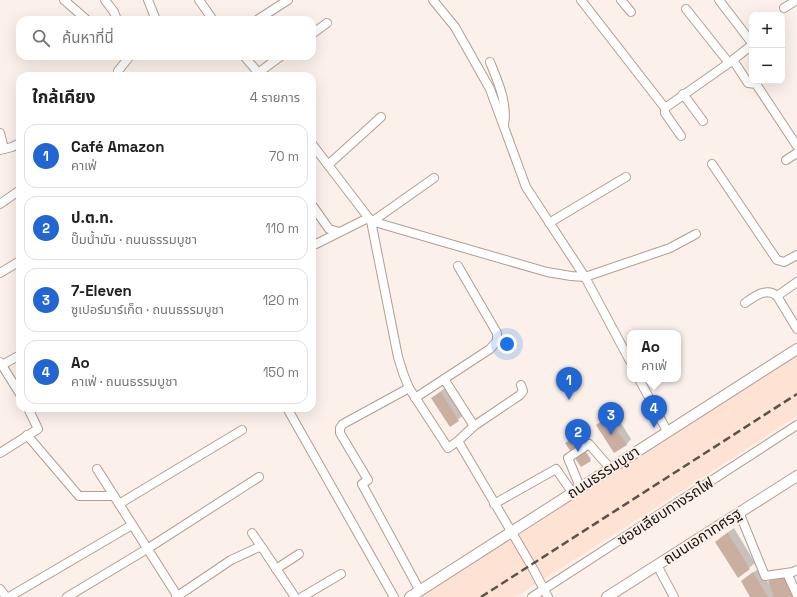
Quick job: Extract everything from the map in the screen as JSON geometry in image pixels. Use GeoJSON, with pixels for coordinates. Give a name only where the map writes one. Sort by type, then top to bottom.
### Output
{"type":"FeatureCollection","features":[{"type":"Feature","properties":{"kind":"main road","name":"ถนนธรรมบูชา"},"geometry":{"type":"LineString","coordinates":[[410,597],[797,348]]}},
{"type":"Feature","properties":{"kind":"main road","name":"ถนนเอกาทศรฐ"},"geometry":{"type":"LineString","coordinates":[[608,597],[797,476]]}},
{"type":"Feature","properties":{"kind":"street"},"geometry":{"type":"LineString","coordinates":[[64,0],[82,16]]}},
{"type":"Feature","properties":{"kind":"street"},"geometry":{"type":"LineString","coordinates":[[106,0],[116,16]]}},
{"type":"Feature","properties":{"kind":"street"},"geometry":{"type":"LineString","coordinates":[[148,0],[154,16]]}},
{"type":"Feature","properties":{"kind":"street"},"geometry":{"type":"LineString","coordinates":[[199,0],[210,16]]}},
{"type":"Feature","properties":{"kind":"street"},"geometry":{"type":"LineString","coordinates":[[263,16],[288,0]]}},
{"type":"Feature","properties":{"kind":"street"},"geometry":{"type":"LineString","coordinates":[[433,0],[455,27],[490,89],[526,187],[586,277],[627,356]]}},
{"type":"Feature","properties":{"kind":"street"},"geometry":{"type":"LineString","coordinates":[[581,0],[665,108],[664,112],[682,136]]}},
{"type":"Feature","properties":{"kind":"street"},"geometry":{"type":"LineString","coordinates":[[621,0],[631,12]]}},
{"type":"Feature","properties":{"kind":"street"},"geometry":{"type":"LineString","coordinates":[[719,0],[749,40]]}},
{"type":"Feature","properties":{"kind":"street"},"geometry":{"type":"LineString","coordinates":[[784,8],[797,0]]}},
{"type":"Feature","properties":{"kind":"street"},"geometry":{"type":"LineString","coordinates":[[686,9],[749,83]]}},
{"type":"Feature","properties":{"kind":"street"},"geometry":{"type":"LineString","coordinates":[[316,31],[327,23]]}},
{"type":"Feature","properties":{"kind":"street"},"geometry":{"type":"LineString","coordinates":[[665,108],[731,62],[749,47]]}},
{"type":"Feature","properties":{"kind":"street"},"geometry":{"type":"LineString","coordinates":[[118,71],[127,60]]}},
{"type":"Feature","properties":{"kind":"street"},"geometry":{"type":"LineString","coordinates":[[247,60],[257,72]]}},
{"type":"Feature","properties":{"kind":"street"},"geometry":{"type":"LineString","coordinates":[[261,72],[276,60]]}},
{"type":"Feature","properties":{"kind":"street"},"geometry":{"type":"LineString","coordinates":[[490,62],[499,84],[505,109],[504,128]]}},
{"type":"Feature","properties":{"kind":"street"},"geometry":{"type":"LineString","coordinates":[[756,84],[797,146]]}},
{"type":"Feature","properties":{"kind":"street"},"geometry":{"type":"LineString","coordinates":[[683,94],[703,121]]}},
{"type":"Feature","properties":{"kind":"street"},"geometry":{"type":"LineString","coordinates":[[328,165],[381,117]]}},
{"type":"Feature","properties":{"kind":"street"},"geometry":{"type":"LineString","coordinates":[[0,134],[2,149],[16,145]]}},
{"type":"Feature","properties":{"kind":"street"},"geometry":{"type":"LineString","coordinates":[[316,149],[371,220],[398,357],[403,373],[409,388],[448,448],[474,426],[520,395],[523,390],[521,385]]}},
{"type":"Feature","properties":{"kind":"street"},"geometry":{"type":"LineString","coordinates":[[786,160],[797,153]]}},
{"type":"Feature","properties":{"kind":"street"},"geometry":{"type":"LineString","coordinates":[[712,164],[777,260],[784,262],[797,255]]}},
{"type":"Feature","properties":{"kind":"street"},"geometry":{"type":"LineString","coordinates":[[549,223],[626,177]]}},
{"type":"Feature","properties":{"kind":"street"},"geometry":{"type":"LineString","coordinates":[[316,244],[339,232],[371,220],[434,178]]}},
{"type":"Feature","properties":{"kind":"street"},"geometry":{"type":"LineString","coordinates":[[0,204],[16,193]]}},
{"type":"Feature","properties":{"kind":"street"},"geometry":{"type":"LineString","coordinates":[[316,211],[329,229],[339,232]]}},
{"type":"Feature","properties":{"kind":"street"},"geometry":{"type":"LineString","coordinates":[[371,220],[547,272],[586,277],[670,248],[696,234]]}},
{"type":"Feature","properties":{"kind":"street"},"geometry":{"type":"LineString","coordinates":[[0,274],[16,264]]}},
{"type":"Feature","properties":{"kind":"street"},"geometry":{"type":"LineString","coordinates":[[415,398],[490,349],[497,340],[497,333],[458,266]]}},
{"type":"Feature","properties":{"kind":"street"},"geometry":{"type":"LineString","coordinates":[[777,296],[797,282]]}},
{"type":"Feature","properties":{"kind":"street"},"geometry":{"type":"LineString","coordinates":[[746,302],[764,292],[772,292],[777,296],[797,329]]}},
{"type":"Feature","properties":{"kind":"street"},"geometry":{"type":"LineString","coordinates":[[16,357],[1,364],[16,388]]}},
{"type":"Feature","properties":{"kind":"street"},"geometry":{"type":"LineString","coordinates":[[444,379],[474,426]]}},
{"type":"Feature","properties":{"kind":"street"},"geometry":{"type":"LineString","coordinates":[[641,382],[667,431]]}},
{"type":"Feature","properties":{"kind":"street"},"geometry":{"type":"LineString","coordinates":[[409,388],[343,424],[340,428],[340,433],[368,480],[362,484],[420,591]]}},
{"type":"Feature","properties":{"kind":"street"},"geometry":{"type":"LineString","coordinates":[[0,453],[38,429],[32,412]]}},
{"type":"Feature","properties":{"kind":"street"},"geometry":{"type":"LineString","coordinates":[[289,412],[394,597]]}},
{"type":"Feature","properties":{"kind":"street","name":"ซอยเลียบทางรถไฟ"},"geometry":{"type":"LineString","coordinates":[[532,597],[546,593],[797,426]]}},
{"type":"Feature","properties":{"kind":"street"},"geometry":{"type":"LineString","coordinates":[[119,504],[242,430]]}},
{"type":"Feature","properties":{"kind":"street"},"geometry":{"type":"LineString","coordinates":[[28,435],[79,496],[114,496]]}},
{"type":"Feature","properties":{"kind":"street"},"geometry":{"type":"LineString","coordinates":[[458,441],[546,593]]}},
{"type":"Feature","properties":{"kind":"street"},"geometry":{"type":"LineString","coordinates":[[576,490],[568,458],[589,444],[610,468]]}},
{"type":"Feature","properties":{"kind":"street"},"geometry":{"type":"LineString","coordinates":[[97,469],[177,597],[231,560],[259,547],[263,549]]}},
{"type":"Feature","properties":{"kind":"street"},"geometry":{"type":"LineString","coordinates":[[494,504],[556,469],[576,490]]}},
{"type":"Feature","properties":{"kind":"street"},"geometry":{"type":"LineString","coordinates":[[67,597],[147,549],[259,477]]}},
{"type":"Feature","properties":{"kind":"street"},"geometry":{"type":"LineString","coordinates":[[739,512],[765,576],[797,570]]}},
{"type":"Feature","properties":{"kind":"street"},"geometry":{"type":"LineString","coordinates":[[0,589],[7,597],[132,525]]}},
{"type":"Feature","properties":{"kind":"street"},"geometry":{"type":"LineString","coordinates":[[252,533],[295,597]]}},
{"type":"Feature","properties":{"kind":"street"},"geometry":{"type":"LineString","coordinates":[[276,569],[299,554]]}},
{"type":"Feature","properties":{"kind":"street"},"geometry":{"type":"LineString","coordinates":[[657,565],[674,597]]}},
{"type":"Feature","properties":{"kind":"street"},"geometry":{"type":"LineString","coordinates":[[787,573],[797,595]]}},
{"type":"Feature","properties":{"kind":"street"},"geometry":{"type":"LineString","coordinates":[[302,597],[341,574]]}},
{"type":"Feature","properties":{"kind":"shaded area"},"geometry":{"type":"Polygon","coordinates":[[[797,355],[797,416],[691,485],[516,597],[419,597],[797,355]]]}},
{"type":"Feature","properties":{"kind":"building"},"geometry":{"type":"Polygon","coordinates":[[[441,392],[459,421],[450,427],[431,398],[441,392]]]}},
{"type":"Feature","properties":{"kind":"building"},"geometry":{"type":"Polygon","coordinates":[[[608,417],[627,445],[614,453],[596,425],[608,417]]]}},
{"type":"Feature","properties":{"kind":"building"},"geometry":{"type":"Polygon","coordinates":[[[575,437],[591,461],[581,467],[565,443],[575,437]]]}},
{"type":"Feature","properties":{"kind":"building"},"geometry":{"type":"Polygon","coordinates":[[[728,533],[750,569],[738,578],[715,542],[728,533]]]}},
{"type":"Feature","properties":{"kind":"building"},"geometry":{"type":"Polygon","coordinates":[[[753,572],[768,597],[750,597],[741,581],[753,572]]]}},
{"type":"Feature","properties":{"kind":"building"},"geometry":{"type":"Polygon","coordinates":[[[784,577],[793,597],[774,597],[768,581],[784,577]]]}},
{"type":"Feature","properties":{"kind":"railway"},"geometry":{"type":"LineString","coordinates":[[481,597],[797,394]]}},
{"type":"Feature","properties":{"kind":"place","name":"Café Amazon"},"geometry":{"type":"Point","coordinates":[569,400]}},
{"type":"Feature","properties":{"kind":"place","name":"Ao"},"geometry":{"type":"Point","coordinates":[654,428]}},
{"type":"Feature","properties":{"kind":"place","name":"7-Eleven"},"geometry":{"type":"Point","coordinates":[611,435]}},
{"type":"Feature","properties":{"kind":"place","name":"ป.ต.ท."},"geometry":{"type":"Point","coordinates":[578,452]}}]}
